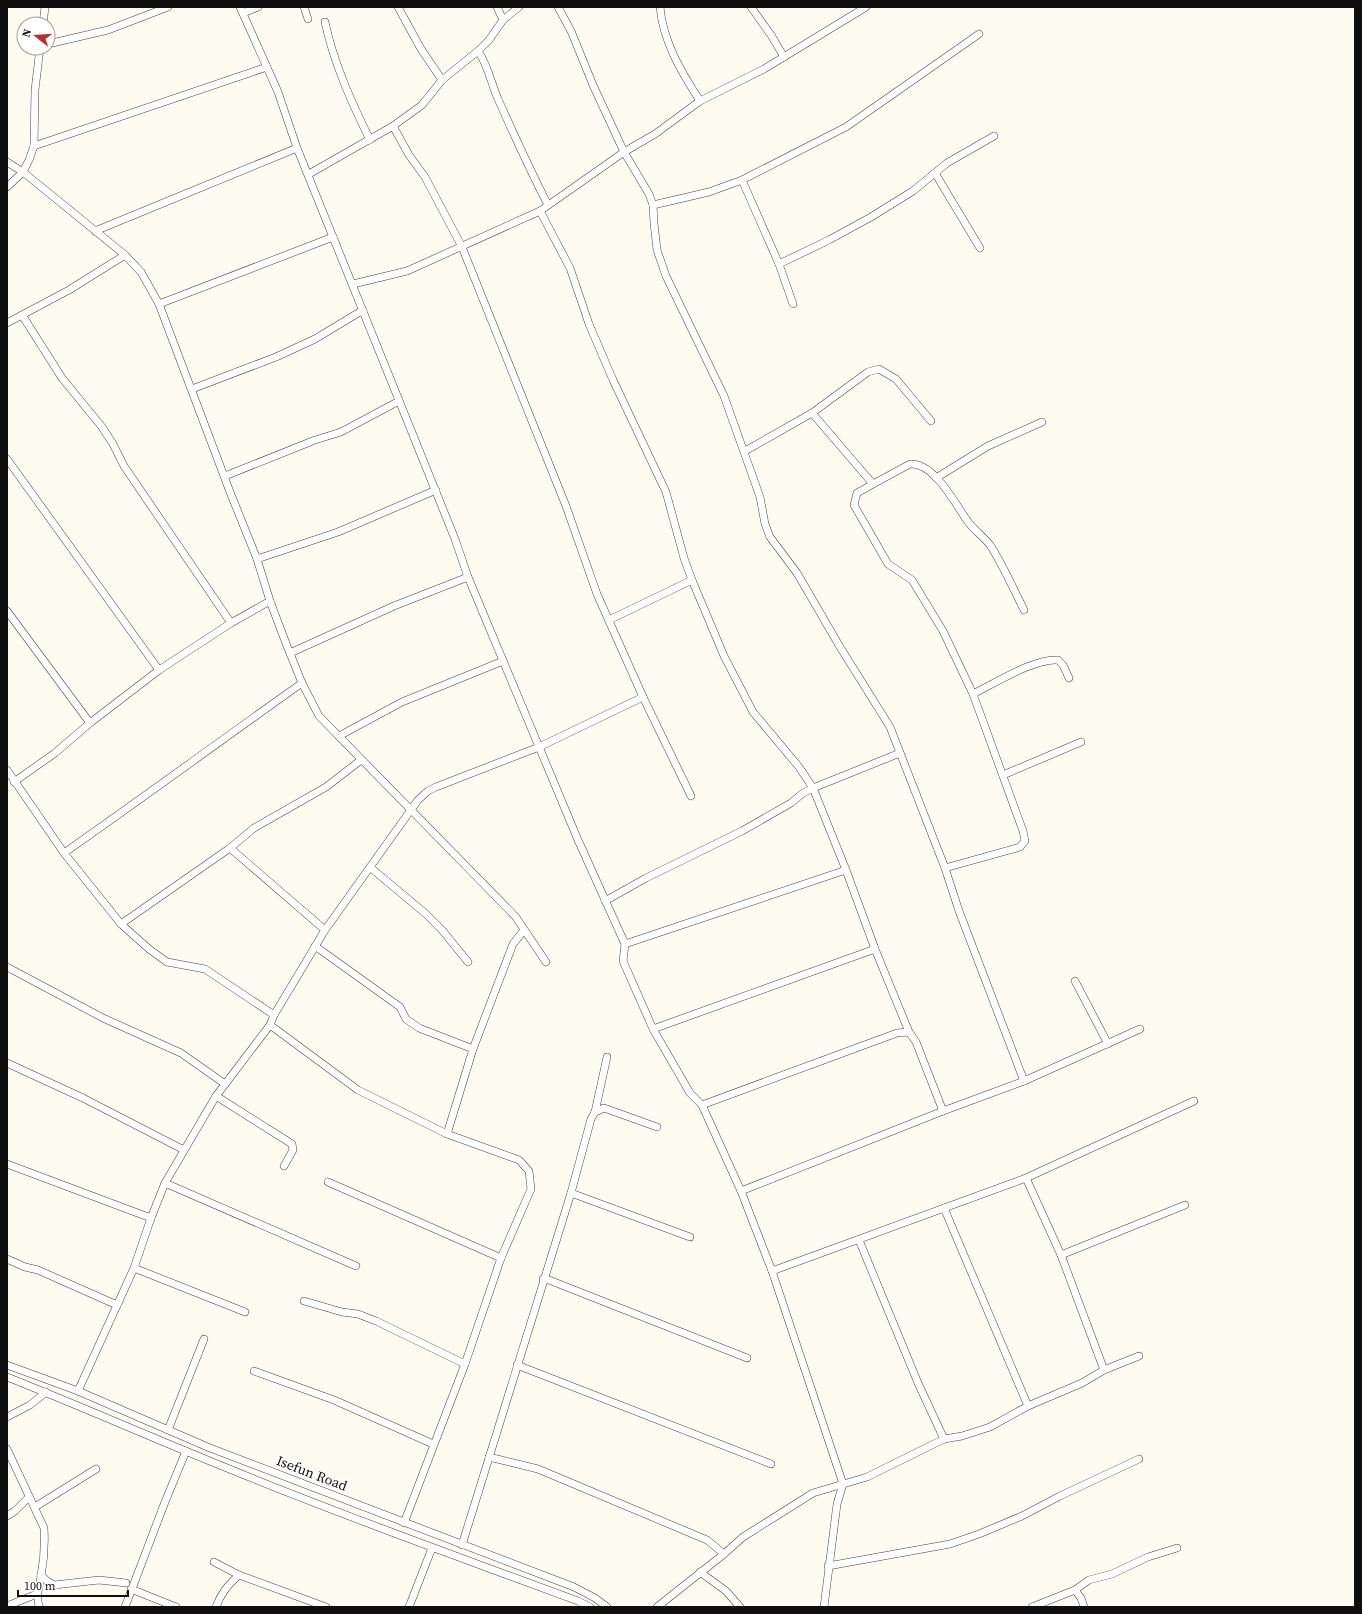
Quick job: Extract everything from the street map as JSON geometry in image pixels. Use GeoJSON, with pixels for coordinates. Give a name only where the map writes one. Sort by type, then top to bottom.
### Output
{"type":"FeatureCollection","features":[{"type":"Feature","properties":{"kind":"street"},"geometry":{"type":"LineString","coordinates":[[56,42],[108,30],[168,7]]}},
{"type":"Feature","properties":{"kind":"street"},"geometry":{"type":"LineString","coordinates":[[258,7],[242,10],[278,92],[297,148],[309,174],[333,237],[436,490],[468,577],[578,840],[625,944],[623,961],[653,1029],[690,1093],[702,1105],[741,1191],[772,1271],[843,1484],[837,1504],[824,1607]]}},
{"type":"Feature","properties":{"kind":"street"},"geometry":{"type":"LineString","coordinates":[[304,7],[308,19]]}},
{"type":"Feature","properties":{"kind":"street"},"geometry":{"type":"LineString","coordinates":[[398,7],[421,49],[442,80]]}},
{"type":"Feature","properties":{"kind":"street"},"geometry":{"type":"LineString","coordinates":[[497,7],[503,20]]}},
{"type":"Feature","properties":{"kind":"street"},"geometry":{"type":"LineString","coordinates":[[309,174],[393,126],[422,105],[442,80],[478,51],[489,40],[503,20],[519,7]]}},
{"type":"Feature","properties":{"kind":"street"},"geometry":{"type":"LineString","coordinates":[[558,7],[571,31],[593,85],[624,152],[654,205],[657,250],[666,276],[724,396],[745,451],[760,497],[765,524],[770,537],[797,573],[840,647],[890,727],[945,868],[958,911],[1024,1081]]}},
{"type":"Feature","properties":{"kind":"street"},"geometry":{"type":"LineString","coordinates":[[660,7],[669,45],[682,73],[700,101]]}},
{"type":"Feature","properties":{"kind":"street"},"geometry":{"type":"LineString","coordinates":[[751,7],[771,35],[784,57]]}},
{"type":"Feature","properties":{"kind":"street"},"geometry":{"type":"LineString","coordinates":[[353,284],[407,271],[540,211],[624,152],[655,134],[700,101],[784,57],[866,7]]}},
{"type":"Feature","properties":{"kind":"street"},"geometry":{"type":"LineString","coordinates":[[325,22],[328,37],[346,90],[370,140]]}},
{"type":"Feature","properties":{"kind":"street"},"geometry":{"type":"LineString","coordinates":[[654,205],[709,192],[742,180],[846,127],[979,34]]}},
{"type":"Feature","properties":{"kind":"street"},"geometry":{"type":"LineString","coordinates":[[478,51],[485,60],[493,87],[526,163],[548,205]]}},
{"type":"Feature","properties":{"kind":"street"},"geometry":{"type":"LineString","coordinates":[[7,187],[23,172],[34,146],[35,90],[39,56]]}},
{"type":"Feature","properties":{"kind":"street"},"geometry":{"type":"LineString","coordinates":[[34,146],[267,67]]}},
{"type":"Feature","properties":{"kind":"street"},"geometry":{"type":"LineString","coordinates":[[393,126],[409,155],[425,177],[462,247],[566,506],[597,594],[643,697],[690,796]]}},
{"type":"Feature","properties":{"kind":"street"},"geometry":{"type":"LineString","coordinates":[[779,264],[829,240],[871,217],[913,191],[947,163],[994,136]]}},
{"type":"Feature","properties":{"kind":"street"},"geometry":{"type":"LineString","coordinates":[[95,231],[297,148]]}},
{"type":"Feature","properties":{"kind":"street"},"geometry":{"type":"LineString","coordinates":[[7,162],[23,172],[125,255],[141,272],[159,304],[257,559],[270,601],[290,653],[302,683],[319,716],[515,916],[546,962]]}},
{"type":"Feature","properties":{"kind":"street"},"geometry":{"type":"LineString","coordinates":[[935,173],[980,248]]}},
{"type":"Feature","properties":{"kind":"street"},"geometry":{"type":"LineString","coordinates":[[742,180],[779,264],[793,304]]}},
{"type":"Feature","properties":{"kind":"street"},"geometry":{"type":"LineString","coordinates":[[540,211],[570,268],[589,324],[613,380],[666,492],[684,558],[724,656],[753,712],[799,767],[813,788],[846,870],[875,950],[909,1032],[916,1042],[943,1111]]}},
{"type":"Feature","properties":{"kind":"street"},"geometry":{"type":"LineString","coordinates":[[159,304],[333,237]]}},
{"type":"Feature","properties":{"kind":"street"},"geometry":{"type":"LineString","coordinates":[[7,323],[69,290],[125,255]]}},
{"type":"Feature","properties":{"kind":"street"},"geometry":{"type":"LineString","coordinates":[[192,389],[276,357],[314,339],[363,310]]}},
{"type":"Feature","properties":{"kind":"street"},"geometry":{"type":"LineString","coordinates":[[22,315],[62,378],[102,427],[113,444],[124,466],[232,623]]}},
{"type":"Feature","properties":{"kind":"street"},"geometry":{"type":"LineString","coordinates":[[745,451],[812,413],[868,372],[879,369],[896,379],[930,421]]}},
{"type":"Feature","properties":{"kind":"street"},"geometry":{"type":"LineString","coordinates":[[225,476],[315,440],[341,432],[399,401]]}},
{"type":"Feature","properties":{"kind":"street"},"geometry":{"type":"LineString","coordinates":[[812,413],[873,484]]}},
{"type":"Feature","properties":{"kind":"street"},"geometry":{"type":"LineString","coordinates":[[936,478],[988,446],[1042,422]]}},
{"type":"Feature","properties":{"kind":"street"},"geometry":{"type":"LineString","coordinates":[[7,459],[159,670]]}},
{"type":"Feature","properties":{"kind":"street"},"geometry":{"type":"LineString","coordinates":[[945,868],[1020,847],[1024,841],[1023,831],[973,694],[943,631],[912,580],[888,564],[854,505],[857,493],[910,464],[916,464],[922,467],[944,485],[969,524],[990,544],[1024,610]]}},
{"type":"Feature","properties":{"kind":"street"},"geometry":{"type":"LineString","coordinates":[[257,559],[338,532],[436,490]]}},
{"type":"Feature","properties":{"kind":"street"},"geometry":{"type":"LineString","coordinates":[[290,653],[394,606],[468,577]]}},
{"type":"Feature","properties":{"kind":"street"},"geometry":{"type":"LineString","coordinates":[[608,620],[692,580]]}},
{"type":"Feature","properties":{"kind":"street"},"geometry":{"type":"LineString","coordinates":[[14,782],[55,753],[159,670],[232,623],[270,601]]}},
{"type":"Feature","properties":{"kind":"street"},"geometry":{"type":"LineString","coordinates":[[7,612],[90,724]]}},
{"type":"Feature","properties":{"kind":"street"},"geometry":{"type":"LineString","coordinates":[[973,694],[1034,664],[1050,659],[1058,660],[1063,665],[1069,678]]}},
{"type":"Feature","properties":{"kind":"street"},"geometry":{"type":"LineString","coordinates":[[340,736],[402,702],[503,661]]}},
{"type":"Feature","properties":{"kind":"street"},"geometry":{"type":"LineString","coordinates":[[64,853],[302,683]]}},
{"type":"Feature","properties":{"kind":"street"},"geometry":{"type":"LineString","coordinates":[[78,1392],[134,1268],[150,1218],[166,1183],[184,1150],[216,1096],[270,1025],[274,1015],[325,930],[371,868],[418,800],[428,791],[436,787],[539,747],[643,697]]}},
{"type":"Feature","properties":{"kind":"street"},"geometry":{"type":"LineString","coordinates":[[1003,775],[1081,742]]}},
{"type":"Feature","properties":{"kind":"street"},"geometry":{"type":"LineString","coordinates":[[605,901],[646,878],[742,831],[791,803],[803,793],[900,753]]}},
{"type":"Feature","properties":{"kind":"street"},"geometry":{"type":"LineString","coordinates":[[121,924],[230,848],[254,828],[326,787],[361,760]]}},
{"type":"Feature","properties":{"kind":"street"},"geometry":{"type":"LineString","coordinates":[[7,771],[64,853],[121,924],[149,949],[167,962],[205,969],[274,1015]]}},
{"type":"Feature","properties":{"kind":"street"},"geometry":{"type":"LineString","coordinates":[[230,848],[325,930]]}},
{"type":"Feature","properties":{"kind":"street"},"geometry":{"type":"LineString","coordinates":[[371,868],[426,914],[442,930],[468,962]]}},
{"type":"Feature","properties":{"kind":"street"},"geometry":{"type":"LineString","coordinates":[[625,944],[846,870]]}},
{"type":"Feature","properties":{"kind":"street"},"geometry":{"type":"LineString","coordinates":[[447,1134],[473,1049],[513,944],[524,930]]}},
{"type":"Feature","properties":{"kind":"street"},"geometry":{"type":"LineString","coordinates":[[315,946],[400,1007],[406,1019],[419,1028],[473,1049]]}},
{"type":"Feature","properties":{"kind":"street"},"geometry":{"type":"LineString","coordinates":[[653,1029],[875,950]]}},
{"type":"Feature","properties":{"kind":"street"},"geometry":{"type":"LineString","coordinates":[[7,967],[103,1018],[181,1053],[225,1084]]}},
{"type":"Feature","properties":{"kind":"street"},"geometry":{"type":"LineString","coordinates":[[1075,981],[1108,1044]]}},
{"type":"Feature","properties":{"kind":"street"},"geometry":{"type":"LineString","coordinates":[[270,1025],[358,1090],[447,1134],[519,1160],[529,1171],[531,1189],[501,1258],[465,1364],[433,1444],[404,1523]]}},
{"type":"Feature","properties":{"kind":"street"},"geometry":{"type":"LineString","coordinates":[[741,1191],[943,1111],[1024,1081],[1140,1029]]}},
{"type":"Feature","properties":{"kind":"street"},"geometry":{"type":"LineString","coordinates":[[702,1105],[897,1032],[909,1032]]}},
{"type":"Feature","properties":{"kind":"street"},"geometry":{"type":"LineString","coordinates":[[462,1545],[571,1193],[591,1119],[595,1112],[607,1057]]}},
{"type":"Feature","properties":{"kind":"street"},"geometry":{"type":"LineString","coordinates":[[7,1063],[83,1098],[184,1150]]}},
{"type":"Feature","properties":{"kind":"street"},"geometry":{"type":"LineString","coordinates":[[216,1096],[292,1144],[293,1150],[284,1166]]}},
{"type":"Feature","properties":{"kind":"street"},"geometry":{"type":"LineString","coordinates":[[772,1271],[1026,1178],[1194,1101]]}},
{"type":"Feature","properties":{"kind":"street"},"geometry":{"type":"LineString","coordinates":[[595,1112],[604,1108],[657,1127]]}},
{"type":"Feature","properties":{"kind":"street"},"geometry":{"type":"LineString","coordinates":[[7,1164],[150,1218]]}},
{"type":"Feature","properties":{"kind":"street"},"geometry":{"type":"LineString","coordinates":[[1026,1178],[1061,1255],[1104,1370]]}},
{"type":"Feature","properties":{"kind":"street"},"geometry":{"type":"LineString","coordinates":[[328,1182],[501,1258]]}},
{"type":"Feature","properties":{"kind":"street"},"geometry":{"type":"LineString","coordinates":[[166,1183],[356,1266]]}},
{"type":"Feature","properties":{"kind":"street"},"geometry":{"type":"LineString","coordinates":[[571,1193],[690,1237]]}},
{"type":"Feature","properties":{"kind":"street"},"geometry":{"type":"LineString","coordinates":[[1061,1255],[1185,1205]]}},
{"type":"Feature","properties":{"kind":"street"},"geometry":{"type":"LineString","coordinates":[[944,1208],[1028,1406]]}},
{"type":"Feature","properties":{"kind":"street"},"geometry":{"type":"LineString","coordinates":[[859,1240],[918,1383],[944,1439]]}},
{"type":"Feature","properties":{"kind":"street"},"geometry":{"type":"LineString","coordinates":[[7,1259],[25,1267],[38,1270],[117,1305]]}},
{"type":"Feature","properties":{"kind":"street"},"geometry":{"type":"LineString","coordinates":[[134,1268],[245,1312]]}},
{"type":"Feature","properties":{"kind":"street"},"geometry":{"type":"LineString","coordinates":[[544,1279],[747,1358]]}},
{"type":"Feature","properties":{"kind":"street"},"geometry":{"type":"LineString","coordinates":[[304,1301],[342,1312],[358,1314],[376,1321],[465,1364]]}},
{"type":"Feature","properties":{"kind":"street"},"geometry":{"type":"LineString","coordinates":[[168,1430],[204,1339]]}},
{"type":"Feature","properties":{"kind":"street"},"geometry":{"type":"LineString","coordinates":[[657,1607],[743,1537],[812,1494],[867,1477],[944,1439],[962,1436],[990,1427],[1028,1406],[1082,1383],[1104,1370],[1139,1356]]}},
{"type":"Feature","properties":{"kind":"street","name":"Isefun Road"},"geometry":{"type":"LineString","coordinates":[[7,1365],[404,1523],[531,1571],[588,1594],[607,1607]]}},
{"type":"Feature","properties":{"kind":"street"},"geometry":{"type":"LineString","coordinates":[[517,1365],[770,1464]]}},
{"type":"Feature","properties":{"kind":"street"},"geometry":{"type":"LineString","coordinates":[[254,1371],[334,1400],[433,1444]]}},
{"type":"Feature","properties":{"kind":"street","name":"Isefun Road"},"geometry":{"type":"LineString","coordinates":[[7,1377],[232,1470],[432,1548],[578,1601],[590,1607]]}},
{"type":"Feature","properties":{"kind":"street"},"geometry":{"type":"LineString","coordinates":[[7,1417],[30,1405],[46,1392]]}},
{"type":"Feature","properties":{"kind":"street"},"geometry":{"type":"LineString","coordinates":[[7,1449],[44,1528],[45,1540],[42,1575],[37,1594],[39,1607]]}},
{"type":"Feature","properties":{"kind":"street"},"geometry":{"type":"LineString","coordinates":[[125,1607],[186,1450]]}},
{"type":"Feature","properties":{"kind":"street"},"geometry":{"type":"LineString","coordinates":[[488,1457],[538,1470],[707,1540],[724,1554]]}},
{"type":"Feature","properties":{"kind":"street"},"geometry":{"type":"LineString","coordinates":[[828,1566],[950,1544],[1022,1516],[1060,1496],[1139,1459]]}},
{"type":"Feature","properties":{"kind":"street"},"geometry":{"type":"LineString","coordinates":[[35,1507],[96,1469]]}},
{"type":"Feature","properties":{"kind":"street"},"geometry":{"type":"LineString","coordinates":[[7,1516],[15,1511],[29,1497]]}},
{"type":"Feature","properties":{"kind":"street"},"geometry":{"type":"LineString","coordinates":[[409,1607],[432,1548]]}},
{"type":"Feature","properties":{"kind":"street"},"geometry":{"type":"LineString","coordinates":[[1032,1607],[1075,1590],[1089,1580],[1112,1574],[1148,1558],[1177,1548]]}},
{"type":"Feature","properties":{"kind":"street"},"geometry":{"type":"LineString","coordinates":[[214,1562],[240,1575],[322,1606]]}},
{"type":"Feature","properties":{"kind":"street"},"geometry":{"type":"LineString","coordinates":[[526,1582],[531,1571]]}},
{"type":"Feature","properties":{"kind":"street"},"geometry":{"type":"LineString","coordinates":[[700,1572],[726,1592],[740,1607]]}},
{"type":"Feature","properties":{"kind":"street"},"geometry":{"type":"LineString","coordinates":[[42,1575],[47,1581],[54,1585],[99,1580],[126,1583]]}},
{"type":"Feature","properties":{"kind":"street"},"geometry":{"type":"LineString","coordinates":[[216,1607],[225,1588],[240,1575]]}},
{"type":"Feature","properties":{"kind":"street"},"geometry":{"type":"LineString","coordinates":[[131,1589],[176,1607]]}},
{"type":"Feature","properties":{"kind":"street"},"geometry":{"type":"LineString","coordinates":[[1075,1590],[1081,1598],[1084,1607]]}},
{"type":"Feature","properties":{"kind":"street"},"geometry":{"type":"LineString","coordinates":[[7,1606],[37,1594]]}}]}
